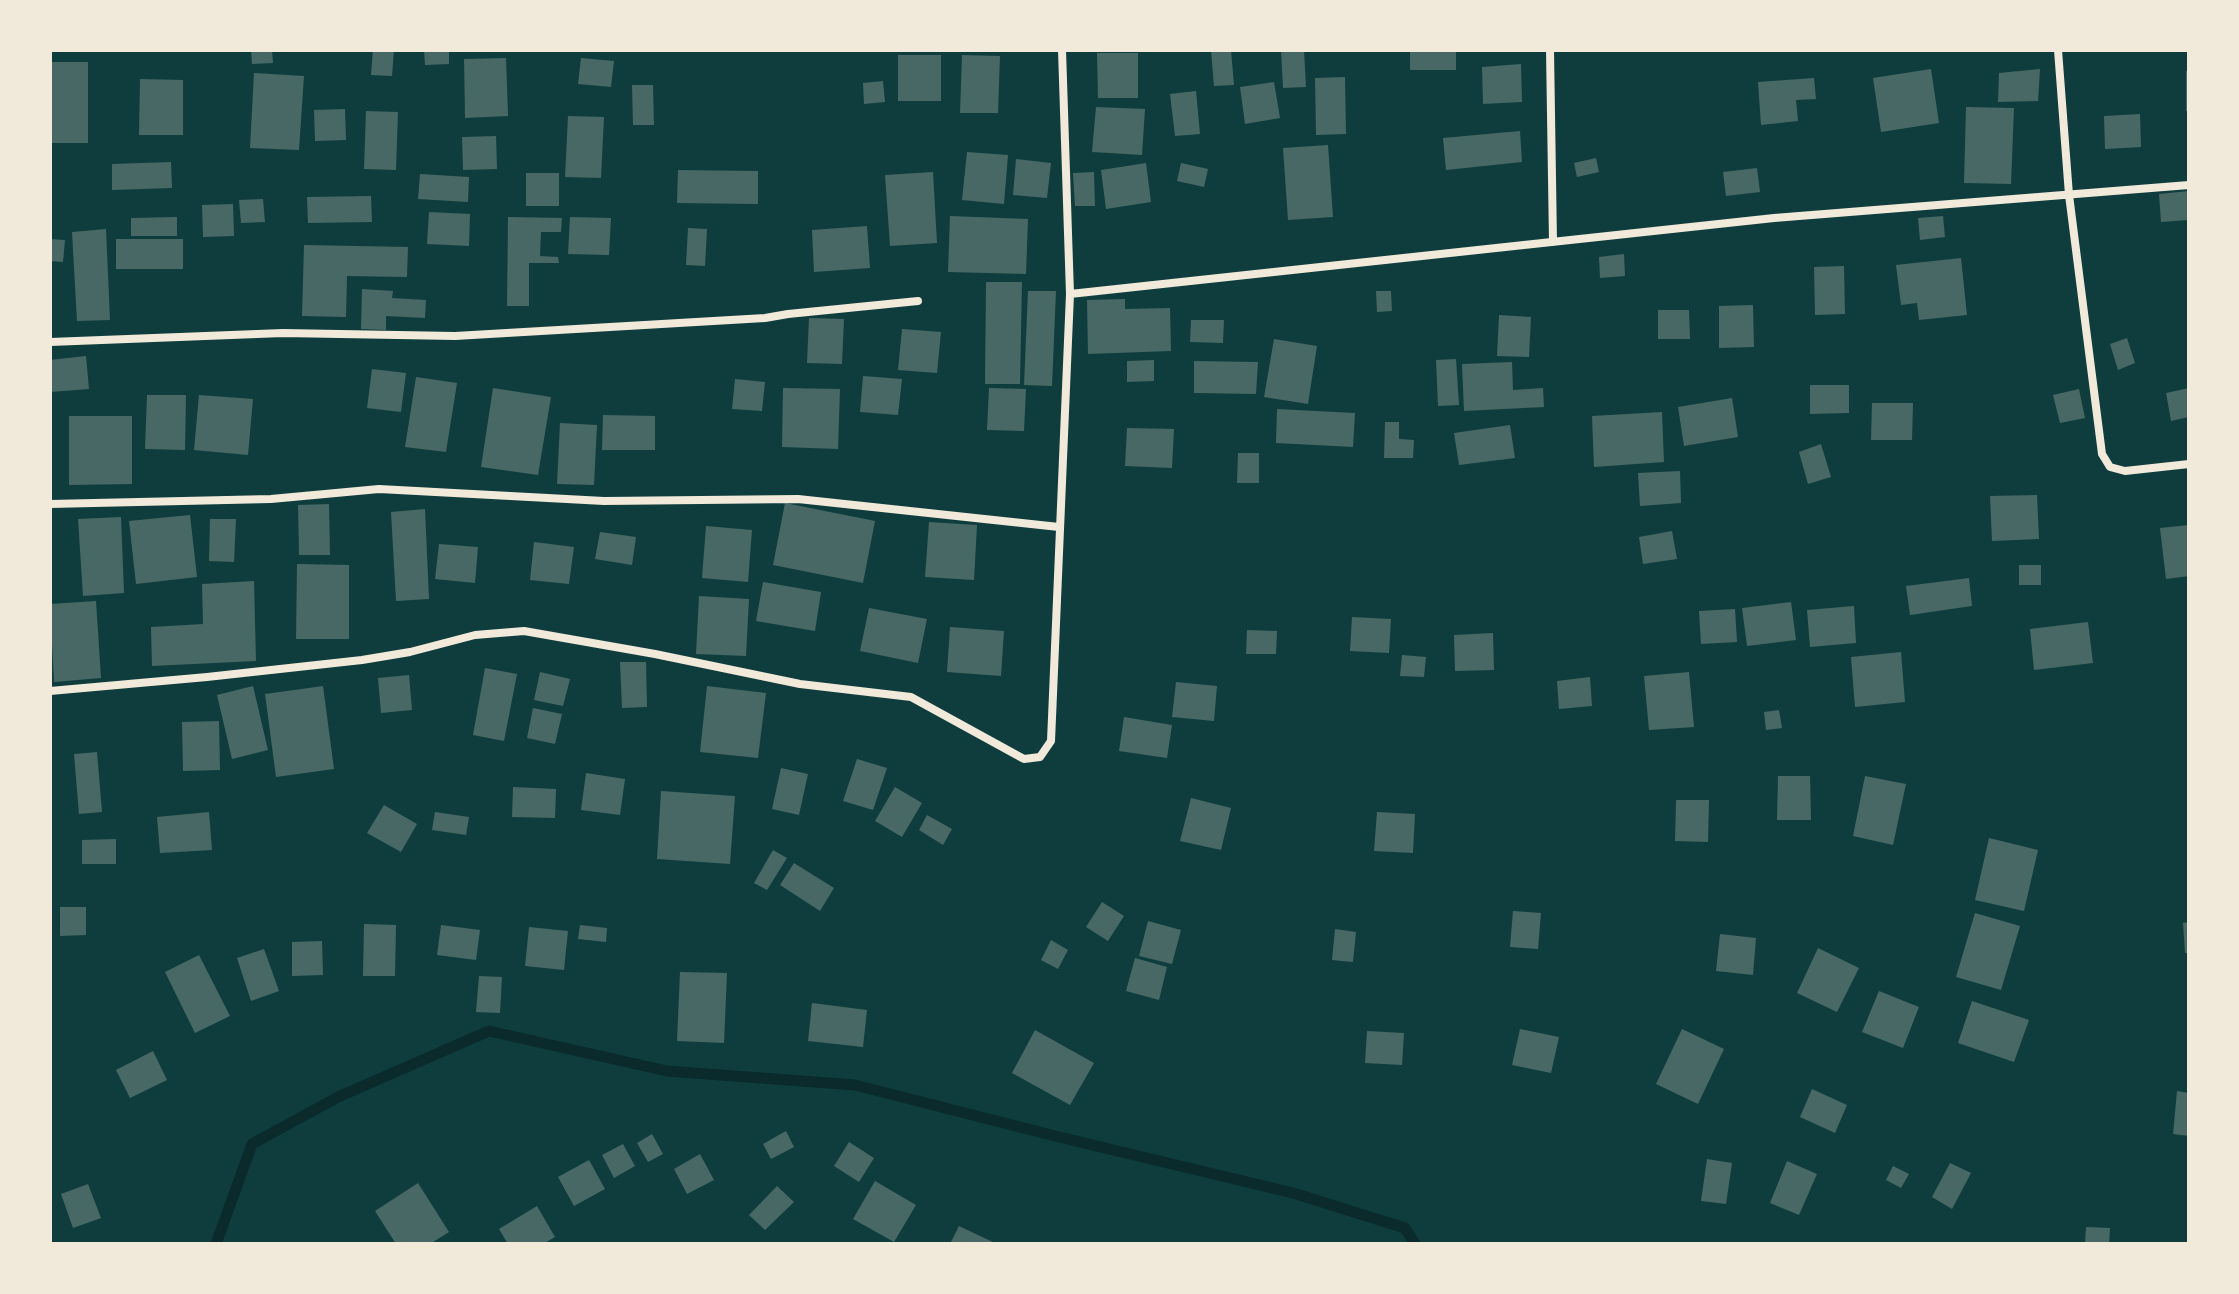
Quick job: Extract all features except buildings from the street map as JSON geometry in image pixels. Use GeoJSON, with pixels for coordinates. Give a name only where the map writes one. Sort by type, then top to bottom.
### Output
{"type":"FeatureCollection","features":[{"type":"Feature","properties":{"kind":"street"},"geometry":{"type":"LineString","coordinates":[[50,691],[362,660],[410,652],[475,635],[524,631],[800,684],[911,697],[1024,759],[1040,757],[1051,741],[1070,294],[1062,50]]}},
{"type":"Feature","properties":{"kind":"street"},"geometry":{"type":"LineString","coordinates":[[1550,50],[1553,242]]}},
{"type":"Feature","properties":{"kind":"street"},"geometry":{"type":"LineString","coordinates":[[2058,50],[2069,195],[2102,454],[2110,467],[2125,471],[2189,464]]}},
{"type":"Feature","properties":{"kind":"street"},"geometry":{"type":"LineString","coordinates":[[1070,294],[1774,218],[2189,185]]}},
{"type":"Feature","properties":{"kind":"street"},"geometry":{"type":"LineString","coordinates":[[50,342],[283,333],[455,336],[765,318],[918,301]]}},
{"type":"Feature","properties":{"kind":"street"},"geometry":{"type":"LineString","coordinates":[[50,504],[271,499],[379,489],[604,501],[798,499],[1059,527]]}},
{"type":"Feature","properties":{"kind":"waterway"},"geometry":{"type":"LineString","coordinates":[[216,1244],[252,1144],[338,1097],[489,1031],[667,1071],[855,1085],[1293,1193],[1405,1228],[1415,1244]]}}]}
